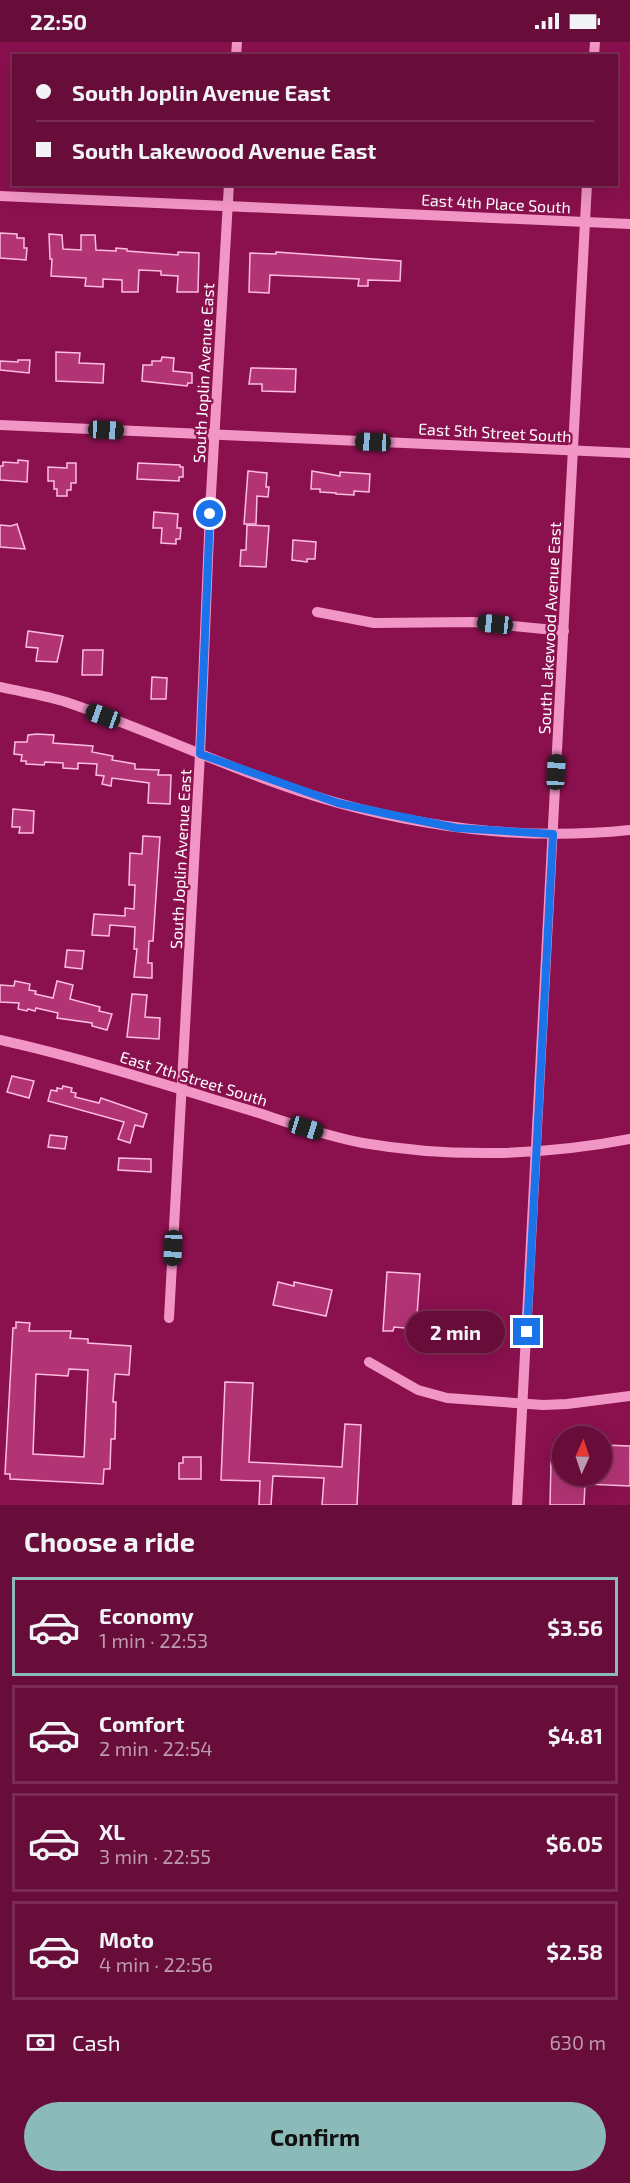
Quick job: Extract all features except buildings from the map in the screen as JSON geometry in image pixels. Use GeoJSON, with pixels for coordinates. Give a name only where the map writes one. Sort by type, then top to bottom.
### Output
{"type":"FeatureCollection","features":[{"type":"Feature","properties":{"kind":"street","name":"South Joplin Avenue East"},"geometry":{"type":"LineString","coordinates":[[169,1318],[229,186]]}},
{"type":"Feature","properties":{"kind":"street","name":"South Lakewood Avenue East"},"geometry":{"type":"LineString","coordinates":[[517,1505],[587,186]]}},
{"type":"Feature","properties":{"kind":"street","name":"East 4th Place South"},"geometry":{"type":"LineString","coordinates":[[0,196],[630,224]]}},
{"type":"Feature","properties":{"kind":"street","name":"East 5th Street South"},"geometry":{"type":"LineString","coordinates":[[0,425],[630,453]]}},
{"type":"Feature","properties":{"kind":"street"},"geometry":{"type":"LineString","coordinates":[[317,612],[374,623],[473,621],[564,631]]}},
{"type":"Feature","properties":{"kind":"street"},"geometry":{"type":"LineString","coordinates":[[0,687],[64,701],[200,754],[338,803],[457,828],[553,834],[630,830]]}},
{"type":"Feature","properties":{"kind":"street","name":"East 7th Street South"},"geometry":{"type":"LineString","coordinates":[[0,1040],[64,1054],[361,1143],[430,1151],[536,1150],[603,1144],[630,1139]]}},
{"type":"Feature","properties":{"kind":"street"},"geometry":{"type":"LineString","coordinates":[[369,1362],[418,1390],[433,1395],[475,1401],[567,1404],[630,1396]]}},
{"type":"Feature","properties":{"kind":"route"},"geometry":{"type":"LineString","coordinates":[[210,514],[200,754],[338,803],[457,828],[553,834],[527,1332]]}}]}
